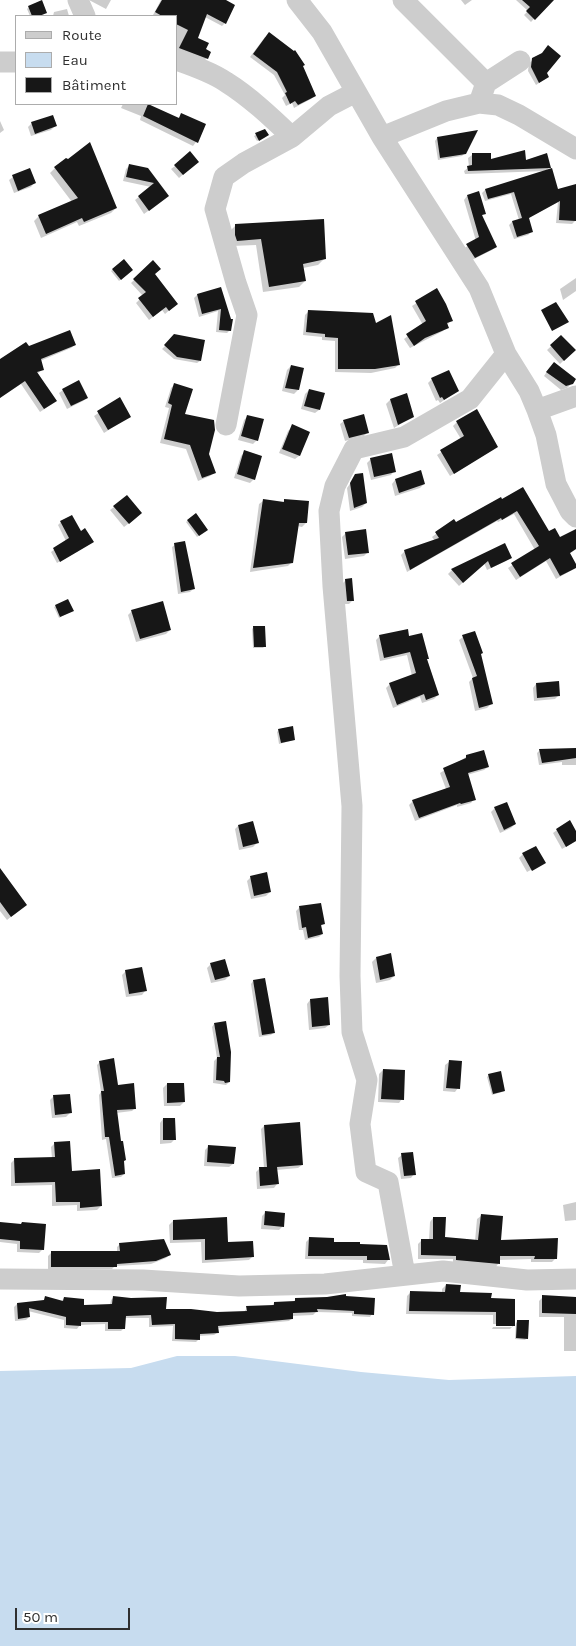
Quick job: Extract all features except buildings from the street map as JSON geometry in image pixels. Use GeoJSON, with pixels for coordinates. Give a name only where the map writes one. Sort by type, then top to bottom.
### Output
{"type":"FeatureCollection","features":[{"type":"Feature","properties":{"kind":"street"},"geometry":{"type":"LineString","coordinates":[[78,0],[85,15]]}},
{"type":"Feature","properties":{"kind":"street"},"geometry":{"type":"LineString","coordinates":[[297,0],[322,32],[382,137],[479,288],[506,354],[529,391],[546,435],[556,484],[570,510],[576,517]]}},
{"type":"Feature","properties":{"kind":"street"},"geometry":{"type":"LineString","coordinates":[[403,0],[486,83]]}},
{"type":"Feature","properties":{"kind":"street"},"geometry":{"type":"LineString","coordinates":[[178,61],[226,82],[292,137]]}},
{"type":"Feature","properties":{"kind":"street"},"geometry":{"type":"LineString","coordinates":[[478,103],[486,83],[520,61]]}},
{"type":"Feature","properties":{"kind":"street"},"geometry":{"type":"LineString","coordinates":[[0,62],[15,62]]}},
{"type":"Feature","properties":{"kind":"street"},"geometry":{"type":"LineString","coordinates":[[226,425],[247,315],[236,283],[216,209],[224,178],[244,163],[292,137],[329,106],[356,92]]}},
{"type":"Feature","properties":{"kind":"street"},"geometry":{"type":"LineString","coordinates":[[382,137],[446,111],[478,103],[498,105],[576,148]]}},
{"type":"Feature","properties":{"kind":"street"},"geometry":{"type":"LineString","coordinates":[[405,1275],[388,1182],[366,1172],[360,1124],[367,1080],[352,1032],[350,976],[352,806],[329,511],[335,486],[354,449],[404,438],[470,399],[506,354]]}},
{"type":"Feature","properties":{"kind":"street"},"geometry":{"type":"LineString","coordinates":[[537,410],[576,396]]}},
{"type":"Feature","properties":{"kind":"street"},"geometry":{"type":"LineString","coordinates":[[0,1279],[143,1280],[239,1286],[325,1284],[443,1271],[527,1280],[576,1279]]}},
{"type":"Feature","properties":{"kind":"water"},"geometry":{"type":"Polygon","coordinates":[[[177,1356],[235,1356],[361,1372],[449,1380],[576,1376],[576,1646],[0,1646],[0,1371],[131,1368],[177,1356]]]}}]}
